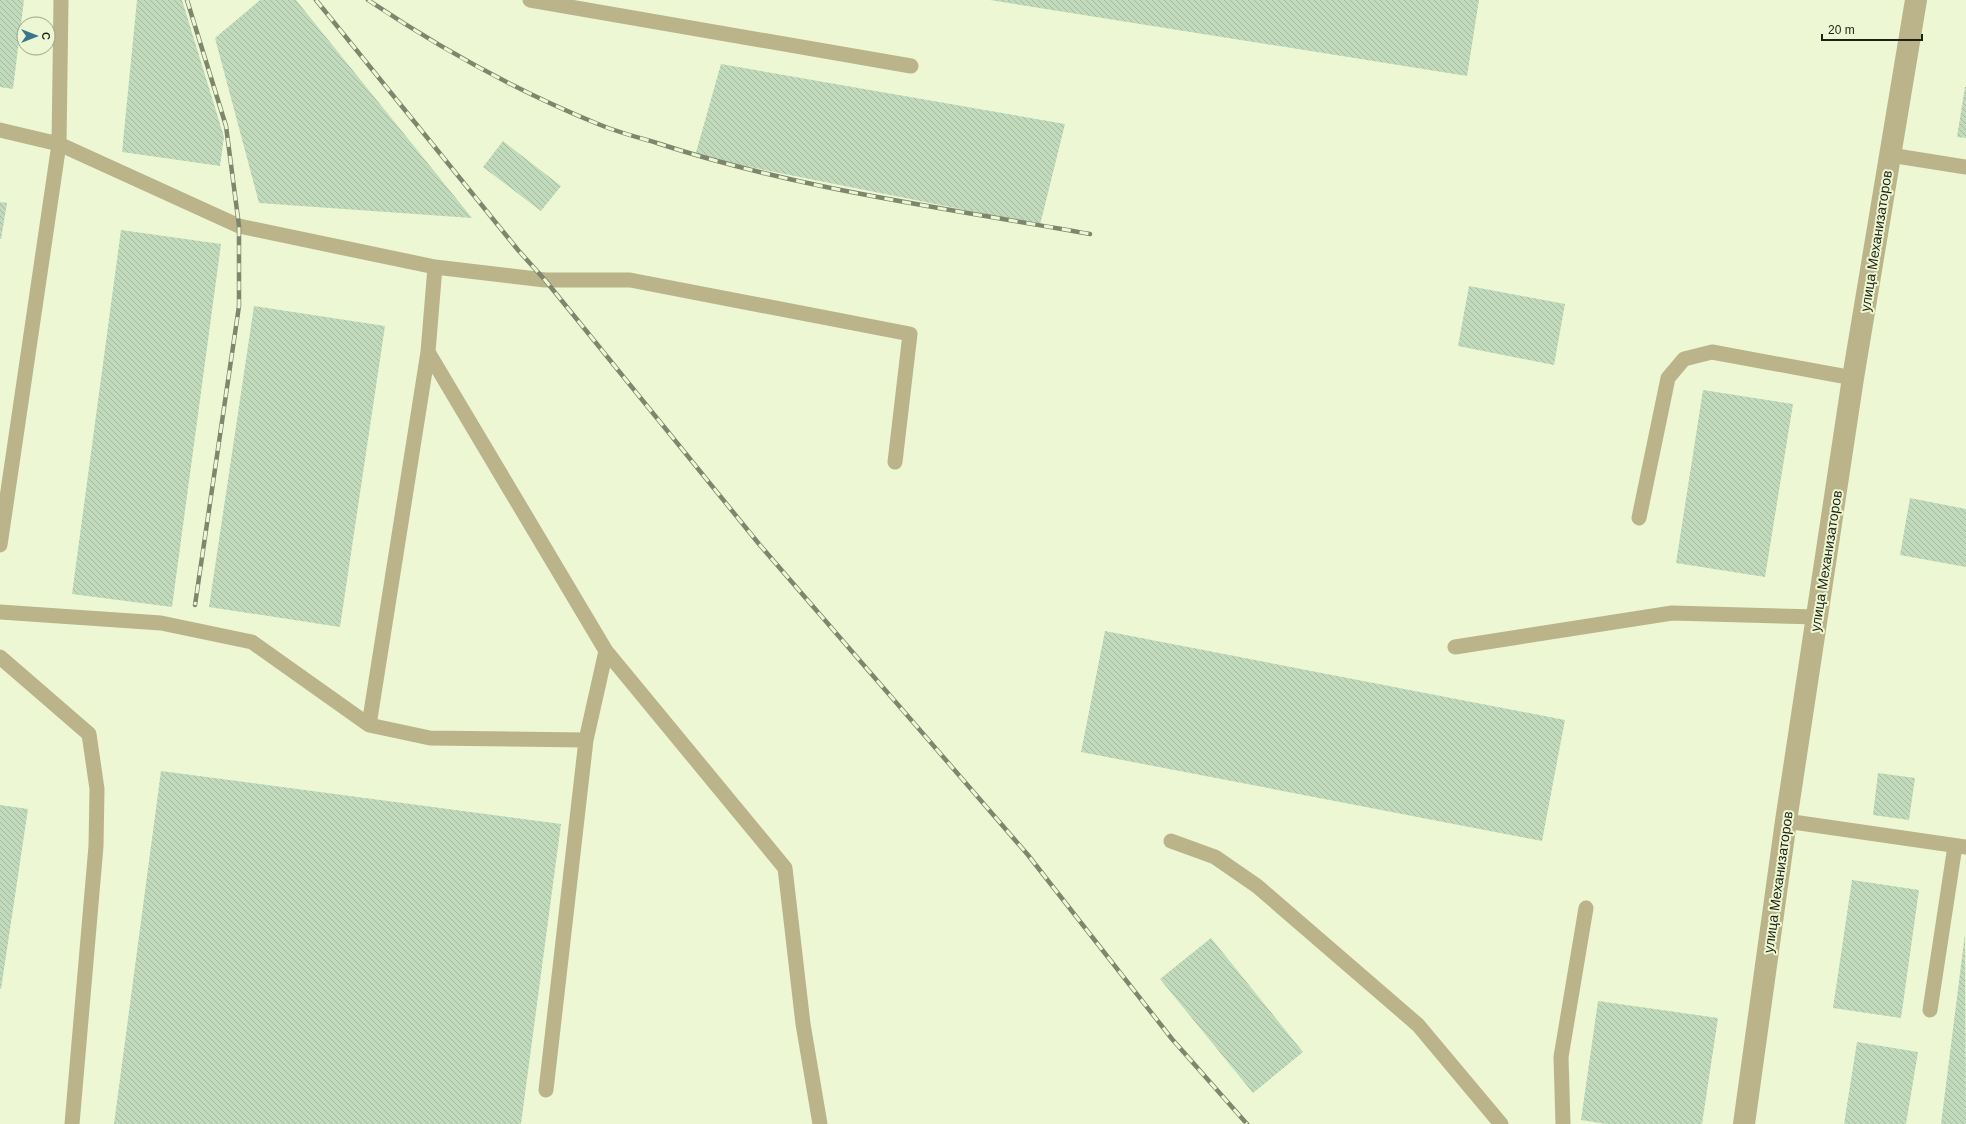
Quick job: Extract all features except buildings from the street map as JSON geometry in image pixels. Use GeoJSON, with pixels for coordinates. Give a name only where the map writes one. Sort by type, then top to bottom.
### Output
{"type":"FeatureCollection","features":[{"type":"Feature","properties":{"kind":"street","name":"улица Механизаторов"},"geometry":{"type":"LineString","coordinates":[[1744,1124],[1786,821],[1818,618],[1853,378],[1916,0]]}},
{"type":"Feature","properties":{"kind":"lane"},"geometry":{"type":"LineString","coordinates":[[0,545],[59,144],[61,0]]}},
{"type":"Feature","properties":{"kind":"lane"},"geometry":{"type":"LineString","coordinates":[[530,0],[911,66]]}},
{"type":"Feature","properties":{"kind":"lane"},"geometry":{"type":"LineString","coordinates":[[0,130],[59,144],[239,226],[435,267],[545,280],[630,280],[910,334],[895,462]]}},
{"type":"Feature","properties":{"kind":"lane"},"geometry":{"type":"LineString","coordinates":[[1890,155],[1966,167]]}},
{"type":"Feature","properties":{"kind":"lane"},"geometry":{"type":"LineString","coordinates":[[369,725],[428,352],[435,267]]}},
{"type":"Feature","properties":{"kind":"lane"},"geometry":{"type":"LineString","coordinates":[[428,352],[606,651],[785,868],[804,1024],[820,1124]]}},
{"type":"Feature","properties":{"kind":"lane"},"geometry":{"type":"LineString","coordinates":[[1639,518],[1668,378],[1684,359],[1712,352],[1853,378]]}},
{"type":"Feature","properties":{"kind":"lane"},"geometry":{"type":"LineString","coordinates":[[0,612],[161,623],[252,642],[369,725],[430,738],[586,740]]}},
{"type":"Feature","properties":{"kind":"lane"},"geometry":{"type":"LineString","coordinates":[[1455,647],[1672,613],[1818,618]]}},
{"type":"Feature","properties":{"kind":"lane"},"geometry":{"type":"LineString","coordinates":[[546,1090],[586,740],[606,651]]}},
{"type":"Feature","properties":{"kind":"lane"},"geometry":{"type":"LineString","coordinates":[[0,657],[89,734],[97,789],[96,846],[72,1124]]}},
{"type":"Feature","properties":{"kind":"lane"},"geometry":{"type":"LineString","coordinates":[[1786,821],[1960,847],[1930,1010]]}},
{"type":"Feature","properties":{"kind":"lane"},"geometry":{"type":"LineString","coordinates":[[1171,841],[1214,857],[1263,891],[1418,1025],[1501,1124]]}},
{"type":"Feature","properties":{"kind":"lane"},"geometry":{"type":"LineString","coordinates":[[1563,1124],[1561,1057],[1586,908]]}},
{"type":"Feature","properties":{"kind":"railway"},"geometry":{"type":"LineString","coordinates":[[187,0],[226,126],[239,226],[239,306],[195,605]]}},
{"type":"Feature","properties":{"kind":"railway"},"geometry":{"type":"LineString","coordinates":[[316,0],[518,250],[545,280],[759,544],[1028,855],[1172,1039],[1247,1124]]}},
{"type":"Feature","properties":{"kind":"railway"},"geometry":{"type":"LineString","coordinates":[[368,0],[423,35],[480,68],[538,98],[620,132],[710,159],[817,185],[926,206],[1090,234]]}}]}
